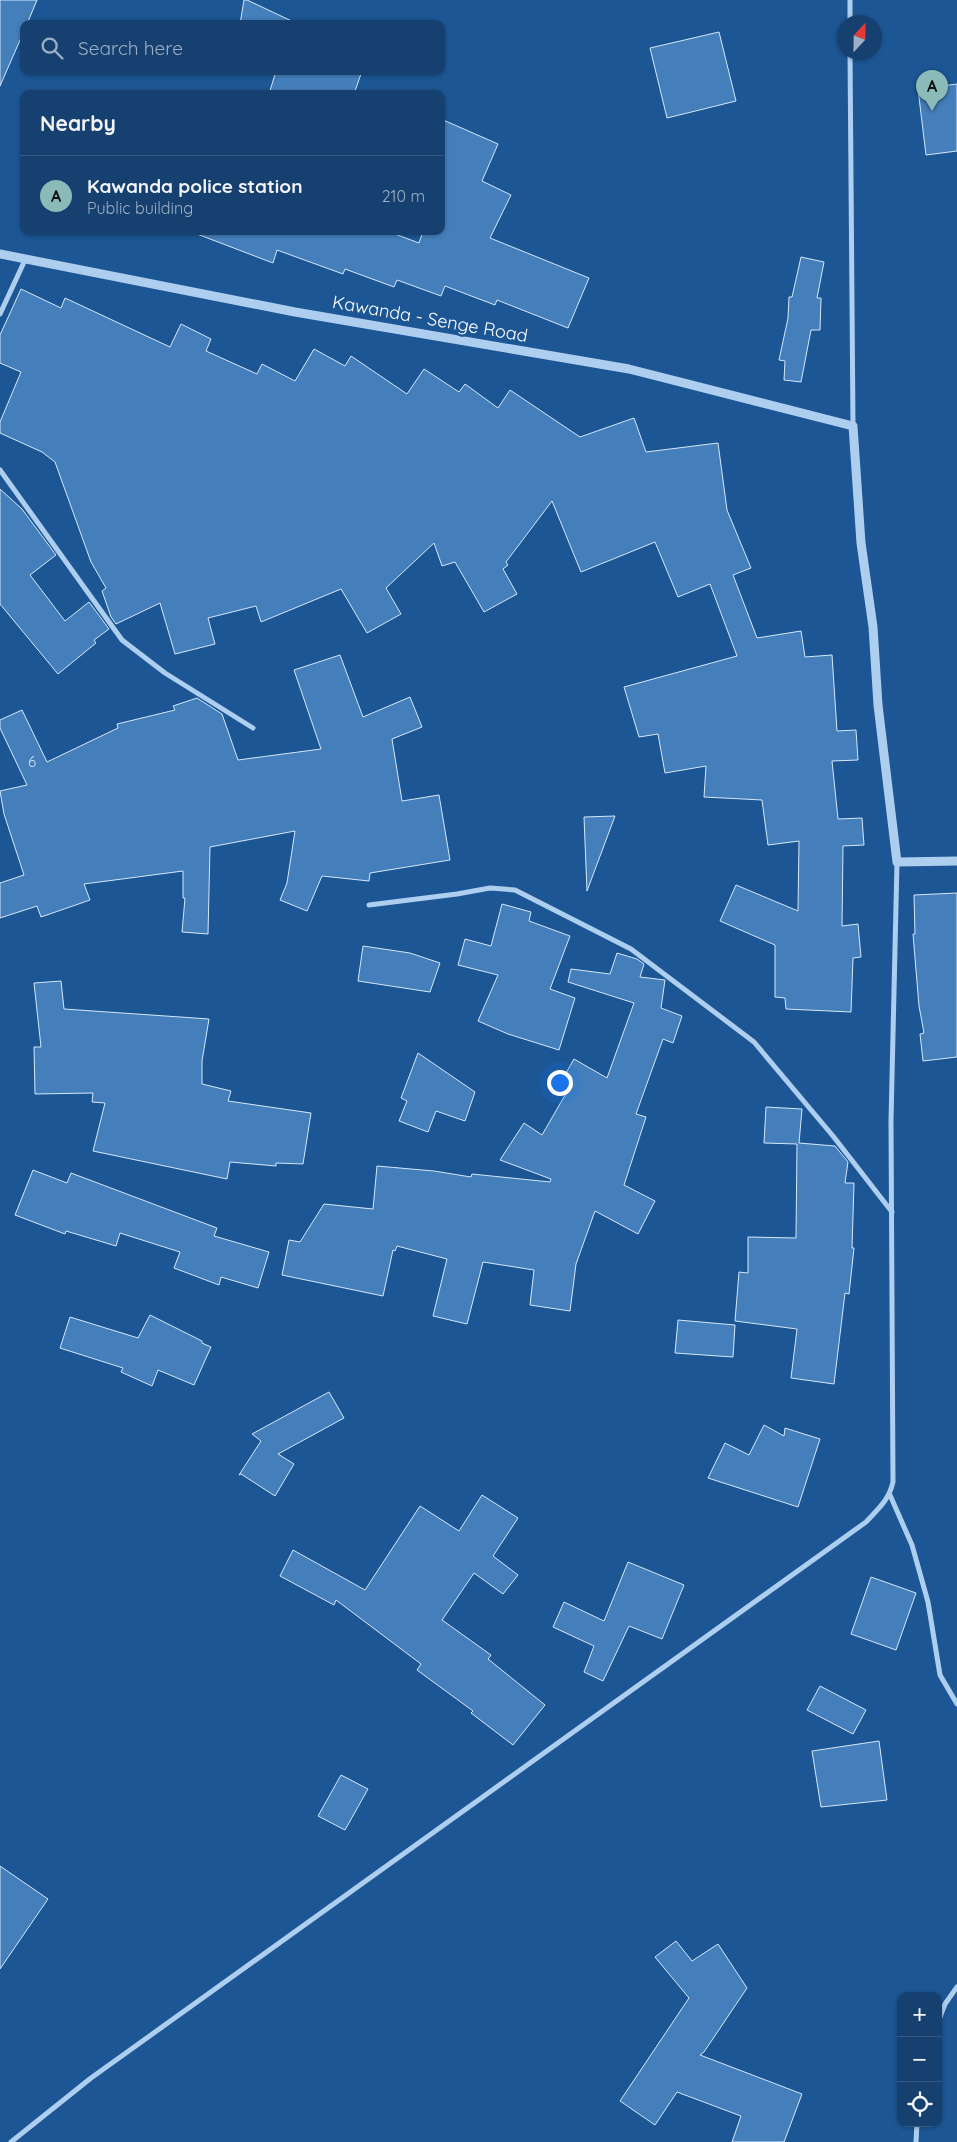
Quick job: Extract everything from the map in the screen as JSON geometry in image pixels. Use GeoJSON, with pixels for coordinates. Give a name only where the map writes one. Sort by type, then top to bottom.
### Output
{"type":"FeatureCollection","features":[{"type":"Feature","properties":{"kind":"street"},"geometry":{"type":"LineString","coordinates":[[850,0],[850,15]]}},
{"type":"Feature","properties":{"kind":"street"},"geometry":{"type":"LineString","coordinates":[[11,2142],[91,2078],[866,1522],[890,1495],[894,1482],[891,1121],[897,862],[878,705],[873,627],[861,543],[853,426],[850,60]]}},
{"type":"Feature","properties":{"kind":"street","name":"Kawanda - Senge Road"},"geometry":{"type":"LineString","coordinates":[[0,254],[295,312],[629,369],[853,426]]}},
{"type":"Feature","properties":{"kind":"street"},"geometry":{"type":"LineString","coordinates":[[0,314],[25,260]]}},
{"type":"Feature","properties":{"kind":"street"},"geometry":{"type":"LineString","coordinates":[[0,470],[122,640],[165,673],[253,728]]}},
{"type":"Feature","properties":{"kind":"street"},"geometry":{"type":"LineString","coordinates":[[897,862],[957,861]]}},
{"type":"Feature","properties":{"kind":"street"},"geometry":{"type":"LineString","coordinates":[[369,905],[490,888],[515,890],[631,949],[754,1042],[833,1136],[892,1212]]}},
{"type":"Feature","properties":{"kind":"street"},"geometry":{"type":"LineString","coordinates":[[890,1495],[915,1555],[928,1602],[940,1675],[957,1704]]}},
{"type":"Feature","properties":{"kind":"street"},"geometry":{"type":"LineString","coordinates":[[942,2012],[945,2004],[957,1988]]}},
{"type":"Feature","properties":{"kind":"street"},"geometry":{"type":"LineString","coordinates":[[916,2142],[917,2127]]}},
{"type":"Feature","properties":{"kind":"building"},"geometry":{"type":"Polygon","coordinates":[[[0,0],[37,0],[29,20],[20,20],[20,40],[0,86],[0,0]]]}},
{"type":"Feature","properties":{"kind":"building"},"geometry":{"type":"Polygon","coordinates":[[[244,0],[247,0],[290,20],[241,20],[244,0]]]}},
{"type":"Feature","properties":{"kind":"building"},"geometry":{"type":"Polygon","coordinates":[[[719,32],[736,101],[667,118],[650,48],[719,32]]]}},
{"type":"Feature","properties":{"kind":"building"},"geometry":{"type":"Polygon","coordinates":[[[275,75],[361,75],[355,90],[270,90],[275,75]]]}},
{"type":"Feature","properties":{"kind":"building"},"geometry":{"type":"Polygon","coordinates":[[[957,84],[957,151],[926,155],[918,89],[957,84]]]}},
{"type":"Feature","properties":{"kind":"building"},"geometry":{"type":"Polygon","coordinates":[[[445,121],[498,144],[482,181],[511,195],[490,238],[589,278],[568,328],[497,300],[495,305],[445,286],[441,296],[397,280],[394,287],[345,269],[343,274],[277,250],[273,263],[200,235],[398,235],[419,243],[422,235],[445,235],[445,121]]]}},
{"type":"Feature","properties":{"kind":"building"},"geometry":{"type":"Polygon","coordinates":[[[801,257],[824,262],[817,298],[821,298],[820,330],[811,330],[801,382],[784,380],[785,361],[779,360],[788,318],[789,297],[792,297],[801,257]]]}},
{"type":"Feature","properties":{"kind":"building"},"geometry":{"type":"Polygon","coordinates":[[[21,289],[61,308],[65,298],[170,347],[181,324],[211,339],[206,351],[257,374],[262,364],[295,381],[314,349],[345,366],[351,356],[407,394],[424,369],[459,392],[465,384],[498,408],[510,390],[580,437],[634,418],[646,452],[718,443],[727,510],[751,568],[733,575],[757,638],[801,631],[805,657],[832,655],[837,731],[856,730],[858,760],[832,761],[838,819],[862,818],[864,845],[843,846],[842,926],[858,924],[861,957],[853,958],[851,1012],[786,1009],[785,998],[775,997],[775,945],[720,921],[736,885],[798,911],[799,841],[768,845],[762,800],[704,797],[706,766],[665,773],[658,734],[639,737],[624,687],[737,656],[710,584],[678,597],[655,542],[581,572],[552,501],[506,562],[508,565],[503,569],[517,594],[484,612],[455,562],[442,566],[434,543],[386,588],[401,614],[367,633],[341,589],[261,622],[256,606],[208,618],[215,644],[175,654],[160,603],[116,624],[111,617],[102,591],[106,588],[91,562],[55,462],[42,452],[0,433],[0,422],[21,372],[0,363],[0,335],[21,289]]]}},
{"type":"Feature","properties":{"kind":"building"},"geometry":{"type":"Polygon","coordinates":[[[0,489],[22,509],[56,555],[30,575],[65,621],[89,602],[109,629],[94,640],[96,643],[58,674],[0,604],[0,489]]]}},
{"type":"Feature","properties":{"kind":"building"},"geometry":{"type":"Polygon","coordinates":[[[340,655],[363,717],[410,697],[422,727],[392,739],[402,801],[439,795],[450,860],[370,873],[369,881],[322,876],[307,911],[280,900],[287,883],[295,831],[210,847],[208,934],[182,932],[185,898],[183,898],[183,871],[84,884],[90,900],[41,917],[37,906],[0,918],[0,883],[24,875],[4,814],[0,791],[27,785],[0,728],[0,720],[22,710],[47,762],[118,728],[117,724],[175,710],[173,706],[197,698],[222,714],[238,760],[321,749],[294,670],[340,655]]]}},
{"type":"Feature","properties":{"kind":"building"},"geometry":{"type":"Polygon","coordinates":[[[615,816],[587,891],[584,817],[615,816]]]}},
{"type":"Feature","properties":{"kind":"building"},"geometry":{"type":"Polygon","coordinates":[[[957,893],[957,1057],[923,1061],[920,1034],[924,1033],[919,1006],[913,934],[915,934],[914,895],[957,893]]]}},
{"type":"Feature","properties":{"kind":"building"},"geometry":{"type":"Polygon","coordinates":[[[502,904],[531,912],[529,921],[570,936],[550,989],[575,998],[559,1050],[508,1034],[478,1021],[498,975],[458,965],[465,939],[491,946],[502,904]]]}},
{"type":"Feature","properties":{"kind":"building"},"geometry":{"type":"Polygon","coordinates":[[[363,946],[410,953],[440,963],[430,992],[358,981],[363,946]]]}},
{"type":"Feature","properties":{"kind":"building"},"geometry":{"type":"Polygon","coordinates":[[[617,953],[637,959],[644,964],[640,977],[665,980],[661,1008],[682,1016],[673,1043],[663,1039],[636,1114],[646,1117],[624,1185],[655,1201],[638,1234],[595,1211],[576,1264],[570,1311],[530,1305],[534,1270],[483,1262],[467,1324],[433,1316],[447,1259],[397,1246],[395,1251],[393,1250],[383,1296],[282,1275],[289,1240],[300,1242],[324,1204],[373,1209],[377,1166],[434,1171],[471,1177],[472,1174],[550,1182],[551,1179],[500,1160],[524,1123],[542,1135],[568,1090],[559,1085],[574,1059],[607,1078],[634,1003],[568,982],[571,969],[610,974],[617,953]]]}},
{"type":"Feature","properties":{"kind":"building"},"geometry":{"type":"Polygon","coordinates":[[[61,981],[64,1009],[209,1019],[202,1061],[202,1084],[231,1091],[228,1101],[311,1113],[303,1164],[276,1163],[276,1166],[230,1162],[227,1179],[93,1151],[105,1103],[92,1102],[93,1093],[35,1094],[34,1047],[41,1047],[34,983],[61,981]]]}},
{"type":"Feature","properties":{"kind":"building"},"geometry":{"type":"Polygon","coordinates":[[[418,1053],[475,1092],[465,1121],[436,1111],[428,1132],[399,1121],[407,1101],[401,1098],[418,1053]]]}},
{"type":"Feature","properties":{"kind":"building"},"geometry":{"type":"Polygon","coordinates":[[[766,1107],[802,1109],[799,1143],[835,1146],[848,1162],[845,1183],[854,1183],[852,1248],[854,1248],[849,1294],[845,1293],[834,1384],[791,1378],[797,1329],[735,1321],[739,1272],[748,1273],[748,1237],[796,1238],[797,1144],[764,1143],[766,1107]]]}},
{"type":"Feature","properties":{"kind":"building"},"geometry":{"type":"Polygon","coordinates":[[[33,1170],[67,1183],[71,1173],[217,1228],[214,1236],[269,1252],[258,1288],[221,1277],[219,1285],[174,1268],[180,1252],[120,1233],[116,1246],[66,1231],[65,1234],[15,1215],[33,1170]]]}},
{"type":"Feature","properties":{"kind":"building"},"geometry":{"type":"Polygon","coordinates":[[[150,1315],[211,1347],[194,1385],[158,1370],[152,1386],[121,1372],[123,1368],[60,1348],[70,1317],[138,1338],[150,1315]]]}},
{"type":"Feature","properties":{"kind":"building"},"geometry":{"type":"Polygon","coordinates":[[[678,1320],[735,1325],[733,1357],[675,1353],[678,1320]]]}},
{"type":"Feature","properties":{"kind":"building"},"geometry":{"type":"Polygon","coordinates":[[[329,1392],[344,1418],[278,1454],[294,1464],[275,1496],[241,1474],[239,1475],[261,1441],[252,1434],[329,1392]]]}},
{"type":"Feature","properties":{"kind":"building"},"geometry":{"type":"Polygon","coordinates":[[[764,1425],[784,1436],[785,1428],[820,1439],[798,1507],[708,1478],[725,1443],[749,1455],[764,1425]]]}},
{"type":"Feature","properties":{"kind":"building"},"geometry":{"type":"Polygon","coordinates":[[[482,1495],[518,1518],[493,1556],[518,1575],[503,1594],[474,1573],[442,1620],[491,1655],[488,1659],[545,1705],[513,1745],[471,1713],[473,1711],[417,1670],[421,1664],[336,1600],[334,1605],[280,1576],[293,1550],[365,1590],[420,1506],[459,1531],[482,1495]]]}},
{"type":"Feature","properties":{"kind":"building"},"geometry":{"type":"Polygon","coordinates":[[[628,1562],[684,1585],[662,1639],[629,1626],[603,1681],[584,1672],[594,1646],[553,1627],[564,1602],[604,1621],[628,1562]]]}},
{"type":"Feature","properties":{"kind":"building"},"geometry":{"type":"Polygon","coordinates":[[[871,1577],[916,1593],[896,1650],[851,1634],[871,1577]]]}},
{"type":"Feature","properties":{"kind":"building"},"geometry":{"type":"Polygon","coordinates":[[[820,1686],[866,1710],[853,1734],[807,1710],[820,1686]]]}},
{"type":"Feature","properties":{"kind":"building"},"geometry":{"type":"Polygon","coordinates":[[[879,1741],[887,1800],[821,1807],[812,1751],[879,1741]]]}},
{"type":"Feature","properties":{"kind":"building"},"geometry":{"type":"Polygon","coordinates":[[[341,1775],[368,1789],[345,1830],[318,1816],[341,1775]]]}},
{"type":"Feature","properties":{"kind":"building"},"geometry":{"type":"Polygon","coordinates":[[[0,1866],[48,1899],[0,1969],[0,1866]]]}},
{"type":"Feature","properties":{"kind":"building"},"geometry":{"type":"Polygon","coordinates":[[[676,1941],[692,1961],[718,1944],[747,1988],[704,2052],[700,2055],[802,2094],[784,2142],[732,2142],[741,2116],[677,2092],[655,2125],[620,2101],[689,1998],[655,1957],[676,1941]]]}},
{"type":"Feature","properties":{"kind":"place","name":"Kawanda police station"},"geometry":{"type":"Point","coordinates":[932,111]}}]}
